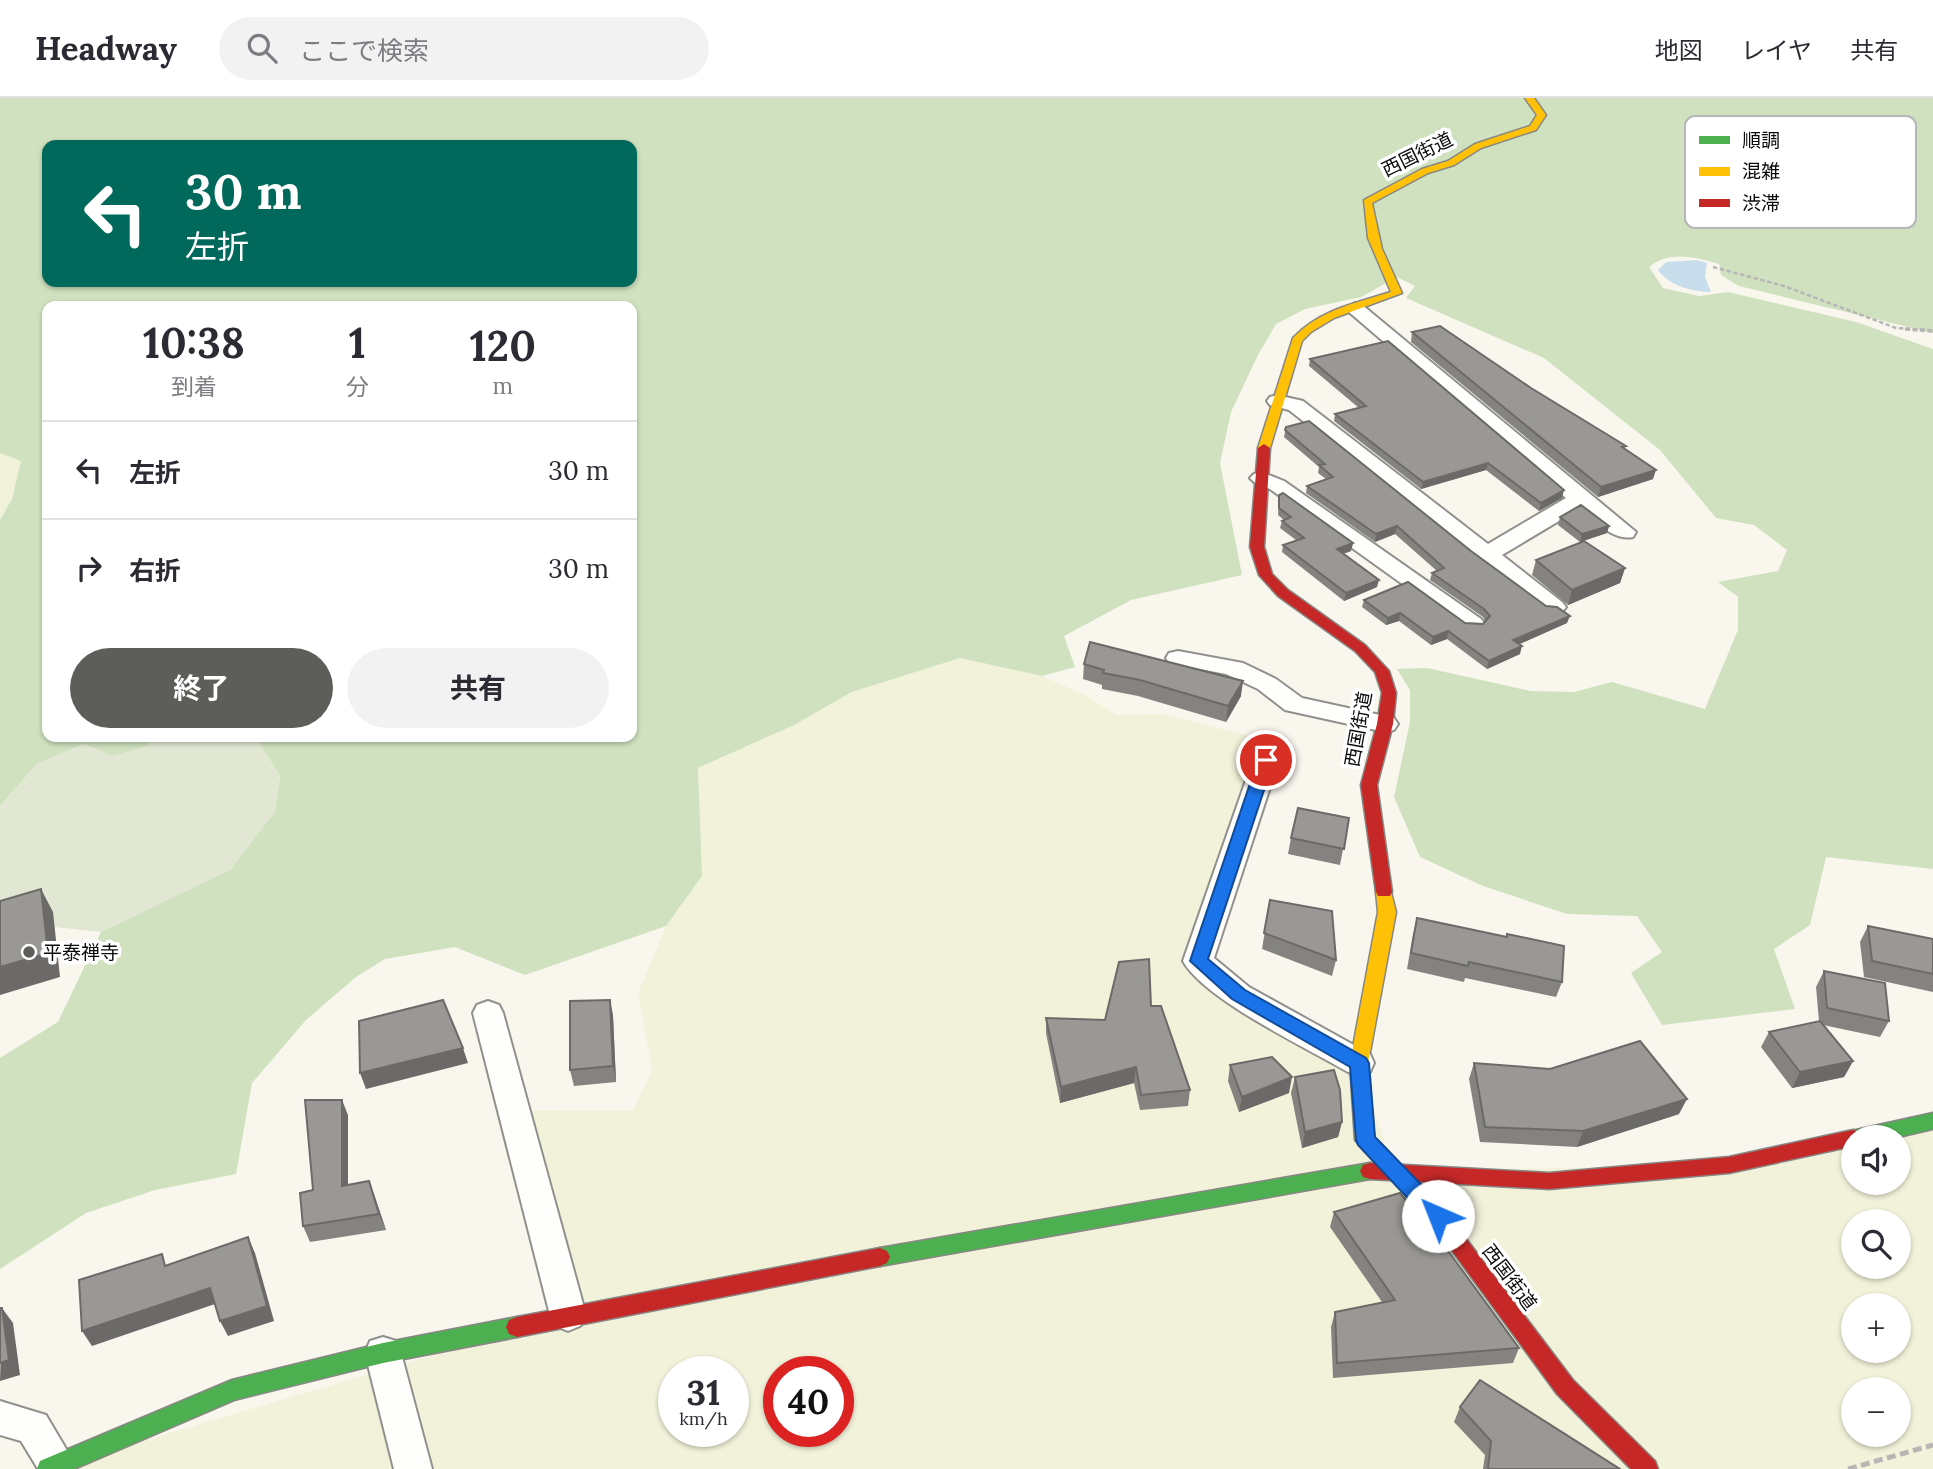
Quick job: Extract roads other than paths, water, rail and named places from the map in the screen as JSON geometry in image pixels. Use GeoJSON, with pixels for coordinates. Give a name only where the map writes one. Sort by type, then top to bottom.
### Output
{"type":"FeatureCollection","features":[{"type":"Feature","properties":{"kind":"street","name":"西国街道"},"geometry":{"type":"LineString","coordinates":[[1529,98],[1542,115],[1533,128],[1478,146],[1451,163],[1425,171],[1367,202],[1367,223],[1380,264],[1397,293],[1325,315],[1307,326],[1297,340],[1264,444],[1257,547],[1266,575],[1283,593],[1360,648],[1382,671],[1389,693],[1385,724],[1369,785],[1387,912],[1359,1063],[1365,1140],[1438,1216],[1565,1387],[1647,1469]]}},
{"type":"Feature","properties":{"kind":"street"},"geometry":{"type":"LineString","coordinates":[[1355,308],[1580,499],[1625,532]]}},
{"type":"Feature","properties":{"kind":"street"},"geometry":{"type":"LineString","coordinates":[[1277,401],[1296,405],[1554,607]]}},
{"type":"Feature","properties":{"kind":"street"},"geometry":{"type":"LineString","coordinates":[[1261,478],[1277,485],[1473,624]]}},
{"type":"Feature","properties":{"kind":"street"},"geometry":{"type":"LineString","coordinates":[[1486,555],[1580,499]]}},
{"type":"Feature","properties":{"kind":"street"},"geometry":{"type":"LineString","coordinates":[[1178,658],[1234,668],[1267,684],[1294,704],[1385,724]]}},
{"type":"Feature","properties":{"kind":"street"},"geometry":{"type":"LineString","coordinates":[[1268,741],[1266,760],[1199,961],[1238,995],[1359,1063]]}},
{"type":"Feature","properties":{"kind":"street"},"geometry":{"type":"LineString","coordinates":[[488,1013],[568,1315]]}},
{"type":"Feature","properties":{"kind":"street"},"geometry":{"type":"LineString","coordinates":[[1911,1126],[1933,1121]]}},
{"type":"Feature","properties":{"kind":"street"},"geometry":{"type":"LineString","coordinates":[[0,1418],[33,1427],[52,1467],[232,1390],[383,1353],[568,1315],[1363,1171],[1549,1181],[1729,1165],[1841,1141]]}},
{"type":"Feature","properties":{"kind":"street"},"geometry":{"type":"LineString","coordinates":[[383,1353],[412,1469]]}},
{"type":"Feature","properties":{"kind":"water"},"geometry":{"type":"Polygon","coordinates":[[[1696,260],[1707,263],[1705,277],[1711,292],[1682,287],[1668,280],[1658,270],[1666,262],[1696,260]]]}},
{"type":"Feature","properties":{"kind":"place","name":"平泰禅寺"},"geometry":{"type":"Point","coordinates":[29,952]}}]}
